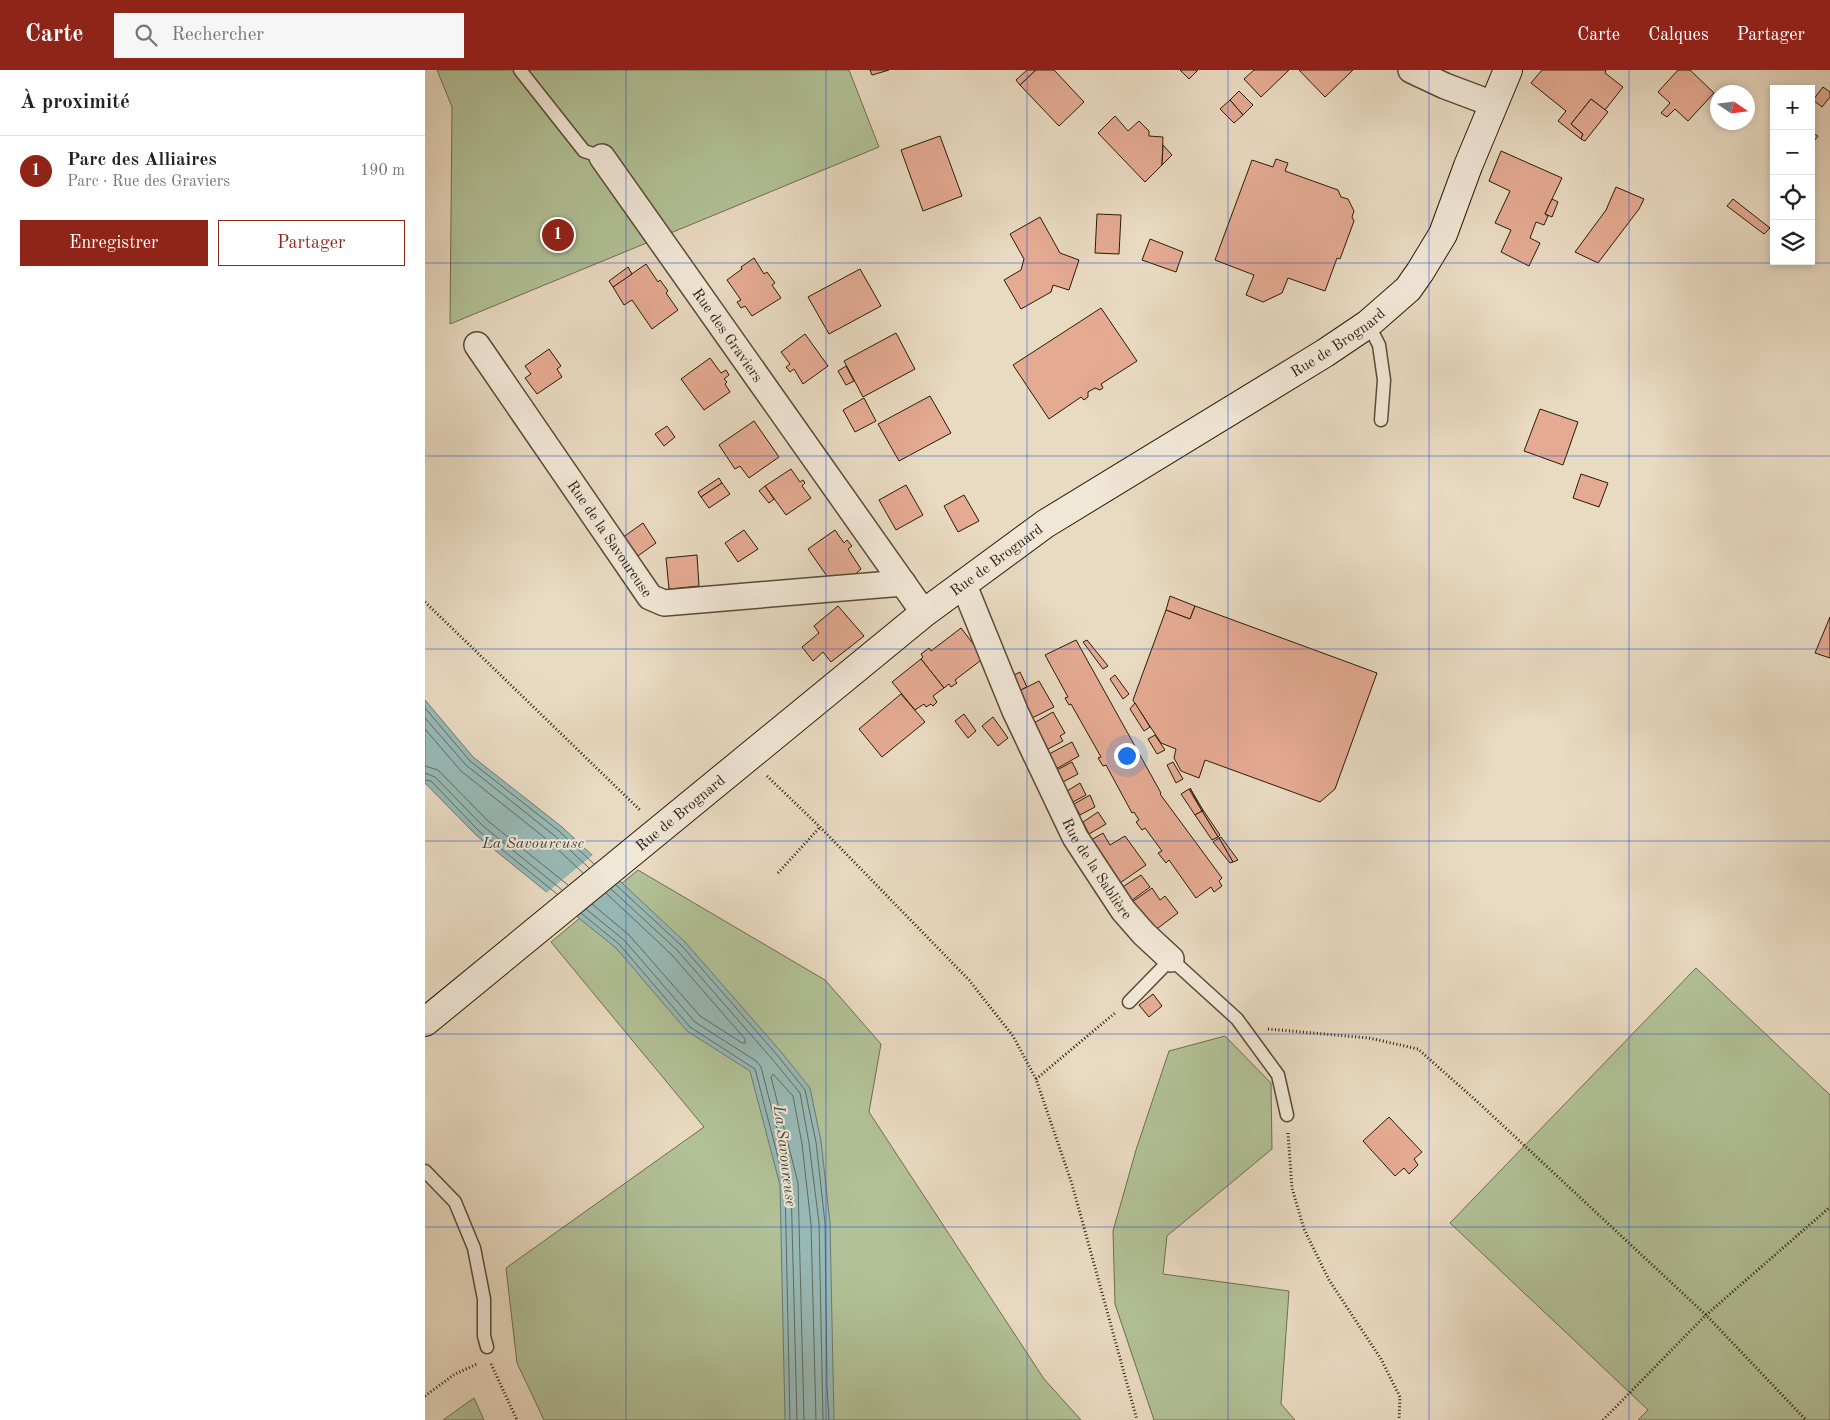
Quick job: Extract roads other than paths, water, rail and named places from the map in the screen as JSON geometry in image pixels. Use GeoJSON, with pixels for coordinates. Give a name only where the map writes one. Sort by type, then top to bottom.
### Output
{"type":"FeatureCollection","features":[{"type":"Feature","properties":{"kind":"street"},"geometry":{"type":"LineString","coordinates":[[1411,70],[1445,86],[1493,104]]}},
{"type":"Feature","properties":{"kind":"street","name":"Rue de Brognard"},"geometry":{"type":"LineString","coordinates":[[425,1022],[963,583],[1045,524],[1325,353],[1368,324],[1408,289],[1443,234],[1508,70]]}},
{"type":"Feature","properties":{"kind":"street","name":"Rue des Graviers"},"geometry":{"type":"LineString","coordinates":[[602,157],[924,613]]}},
{"type":"Feature","properties":{"kind":"street","name":"Rue de la Savoureuse"},"geometry":{"type":"LineString","coordinates":[[477,345],[650,598],[664,603],[903,583]]}},
{"type":"Feature","properties":{"kind":"street","name":"Rue de la Sablière"},"geometry":{"type":"LineString","coordinates":[[963,583],[1015,711],[1075,837],[1123,910],[1144,934],[1171,959]]}},
{"type":"Feature","properties":{"kind":"lane","name":"Rue des Graviers"},"geometry":{"type":"LineString","coordinates":[[519,70],[584,151],[602,157]]}},
{"type":"Feature","properties":{"kind":"lane"},"geometry":{"type":"LineString","coordinates":[[1368,324],[1379,345],[1384,380],[1381,420]]}},
{"type":"Feature","properties":{"kind":"lane"},"geometry":{"type":"LineString","coordinates":[[1129,1002],[1171,959]]}},
{"type":"Feature","properties":{"kind":"lane","name":"Rue de la Sablière"},"geometry":{"type":"LineString","coordinates":[[1171,959],[1237,1019],[1278,1075],[1287,1115]]}},
{"type":"Feature","properties":{"kind":"lane"},"geometry":{"type":"LineString","coordinates":[[425,1170],[455,1202],[474,1248],[484,1299],[484,1336],[488,1352]]}},
{"type":"Feature","properties":{"kind":"water","name":"La Savoureuse"},"geometry":{"type":"Polygon","coordinates":[[[425,700],[473,757],[562,827],[685,942],[810,1088],[821,1141],[830,1223],[834,1420],[785,1420],[780,1185],[750,1071],[687,1031],[616,948],[476,835],[425,783],[425,700]]]}},
{"type":"Feature","properties":{"kind":"place","name":"Parc des Alliaires"},"geometry":{"type":"Point","coordinates":[558,235]}}]}
